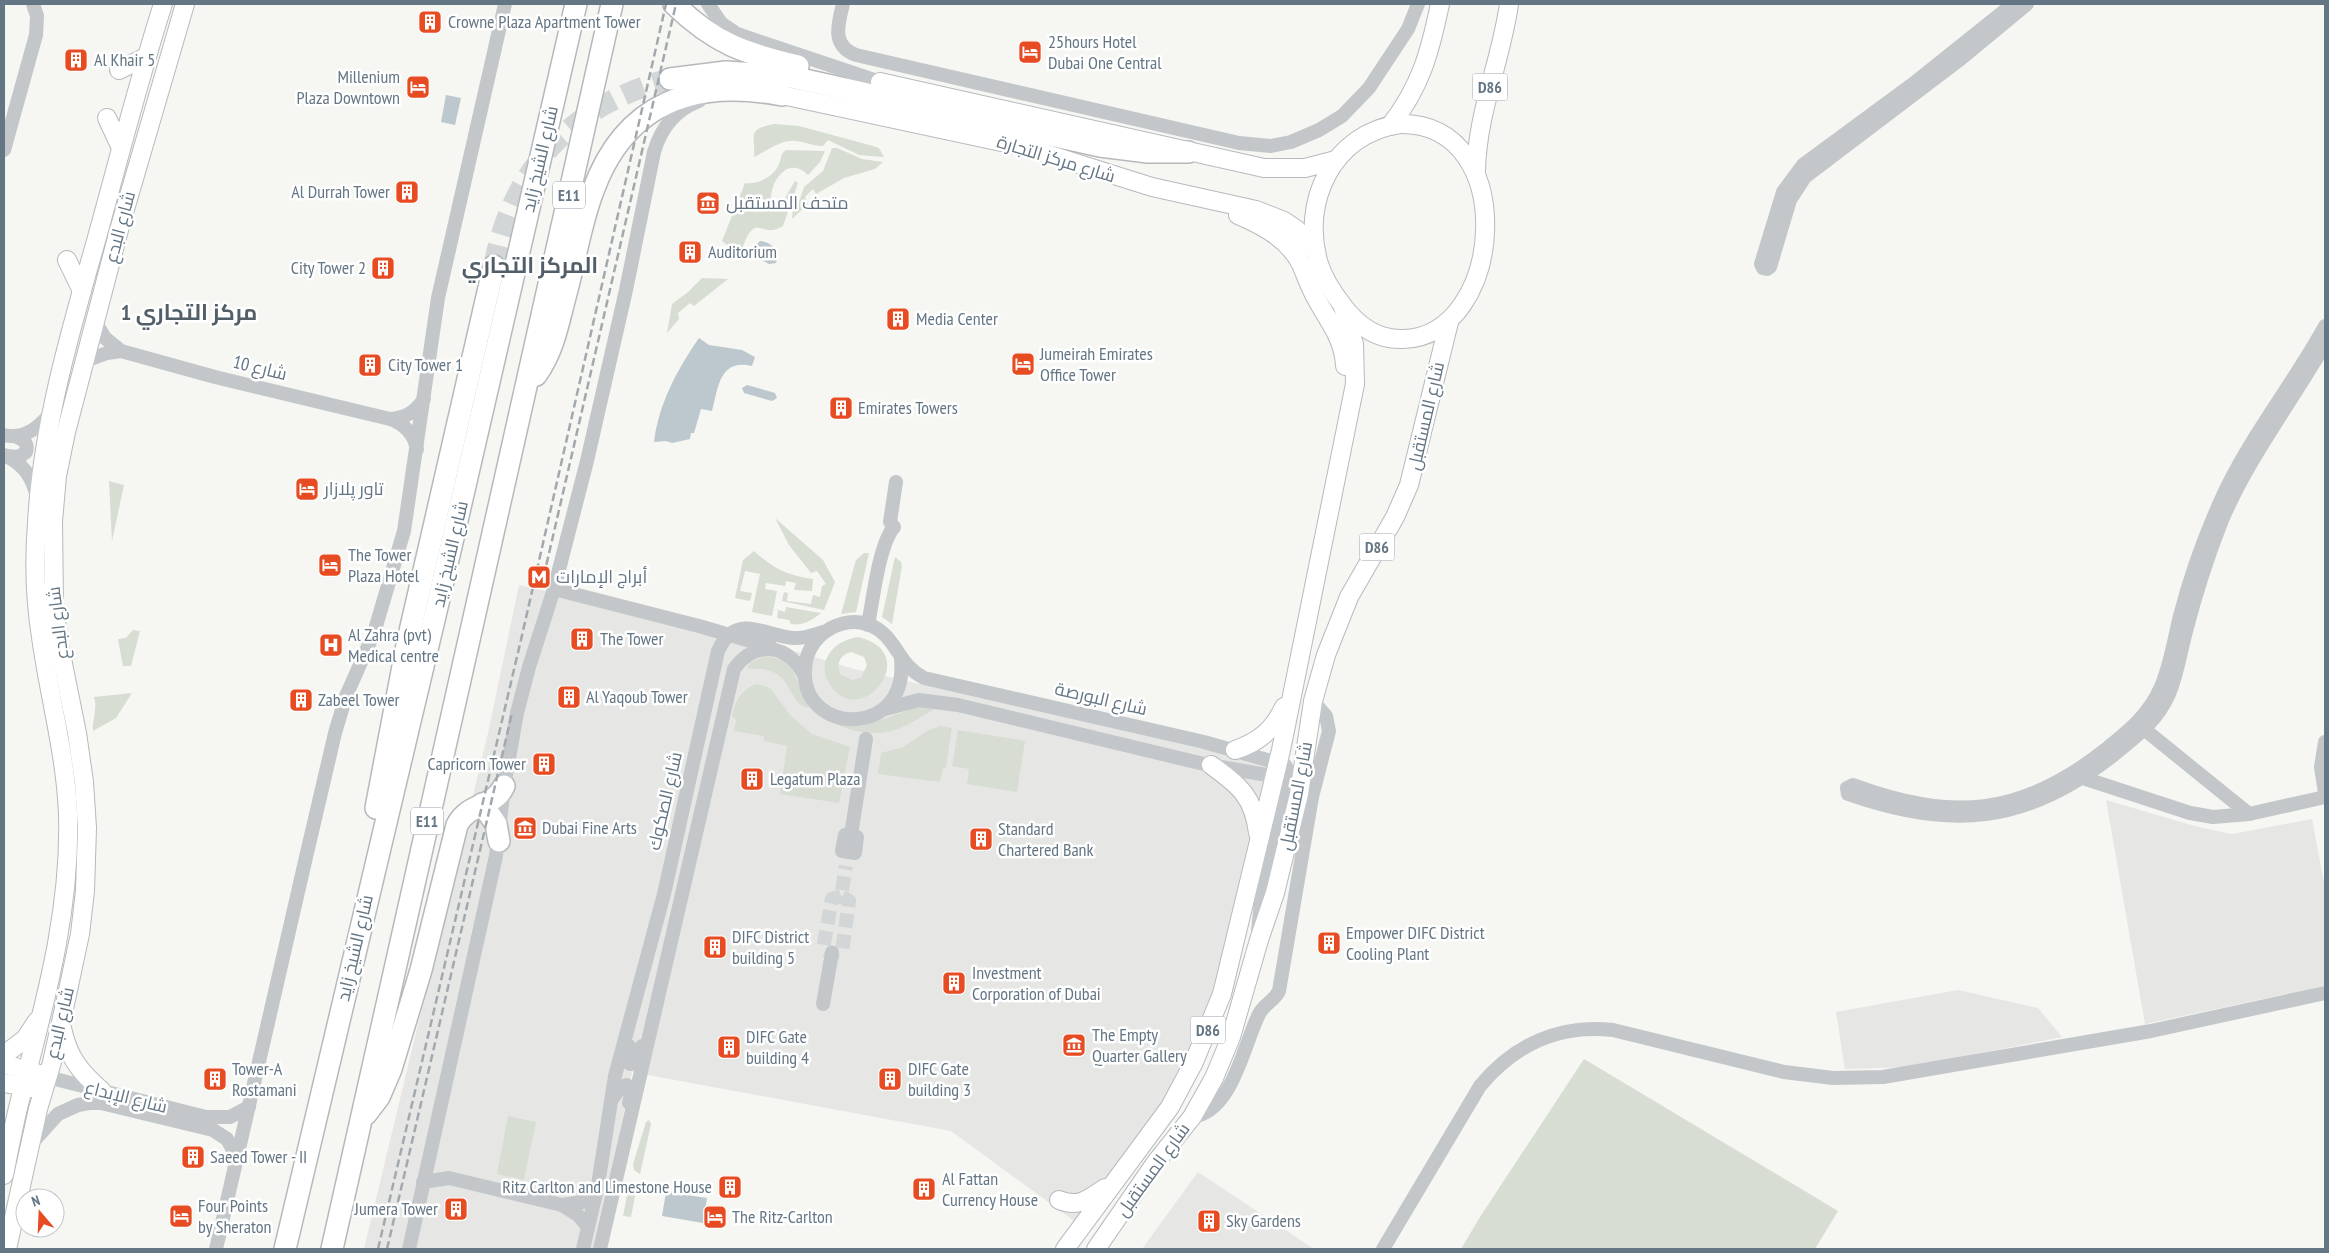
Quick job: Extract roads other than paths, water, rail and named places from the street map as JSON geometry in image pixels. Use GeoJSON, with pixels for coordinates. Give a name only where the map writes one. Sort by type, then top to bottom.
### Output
{"type":"FeatureCollection","features":[{"type":"Feature","properties":{"kind":"highway","name":"شارع الشيخ زايد"},"geometry":{"type":"LineString","coordinates":[[285,1249],[438,603],[576,4]]}},
{"type":"Feature","properties":{"kind":"highway","name":"شارع الشيخ زايد"},"geometry":{"type":"LineString","coordinates":[[332,1249],[612,4]]}},
{"type":"Feature","properties":{"kind":"highway"},"geometry":{"type":"LineString","coordinates":[[674,4],[709,34],[735,49],[825,73],[880,82]]}},
{"type":"Feature","properties":{"kind":"highway"},"geometry":{"type":"LineString","coordinates":[[670,79],[726,72],[787,76],[1100,146],[1148,152],[1188,152]]}},
{"type":"Feature","properties":{"kind":"highway"},"geometry":{"type":"LineString","coordinates":[[526,386],[539,371],[552,343],[592,192],[608,158],[625,135],[657,108],[694,93],[731,89],[782,95]]}},
{"type":"Feature","properties":{"kind":"highway"},"geometry":{"type":"LineString","coordinates":[[374,867],[375,818],[382,768],[430,542],[494,266]]}},
{"type":"Feature","properties":{"kind":"highway"},"geometry":{"type":"LineString","coordinates":[[360,1122],[378,1097],[391,1069],[422,964],[454,832],[464,814],[497,798],[504,786]]}},
{"type":"Feature","properties":{"kind":"highway"},"geometry":{"type":"LineString","coordinates":[[482,804],[493,817],[499,841]]}},
{"type":"Feature","properties":{"kind":"main road","name":"شارع البدع"},"geometry":{"type":"LineString","coordinates":[[4,1175],[12,1134],[44,1010],[64,905],[68,842],[65,780],[40,636],[35,561],[38,502],[54,409],[82,291],[146,56],[163,4]]}},
{"type":"Feature","properties":{"kind":"main road"},"geometry":{"type":"LineString","coordinates":[[171,46],[167,40],[173,4]]}},
{"type":"Feature","properties":{"kind":"main road","name":"شارع البدع"},"geometry":{"type":"LineString","coordinates":[[7,1249],[30,1144],[61,1023],[83,912],[86,870],[87,828],[81,758],[59,644],[54,605],[53,521],[58,476],[66,432],[119,230],[171,46],[185,4]]}},
{"type":"Feature","properties":{"kind":"main road"},"geometry":{"type":"LineString","coordinates":[[1390,126],[1407,102],[1421,75],[1431,47],[1440,4]]}},
{"type":"Feature","properties":{"kind":"main road","name":"D86"},"geometry":{"type":"LineString","coordinates":[[1476,171],[1483,113],[1503,43],[1509,4]]}},
{"type":"Feature","properties":{"kind":"main road"},"geometry":{"type":"LineString","coordinates":[[119,70],[146,56]]}},
{"type":"Feature","properties":{"kind":"main road","name":"شارع مركز التجارة"},"geometry":{"type":"LineString","coordinates":[[880,82],[1188,152],[1277,169],[1305,168],[1336,160]]}},
{"type":"Feature","properties":{"kind":"main road","name":"شارع مركز التجارة"},"geometry":{"type":"LineString","coordinates":[[782,95],[1025,147],[1130,181],[1256,210],[1284,221],[1304,236],[1316,253]]}},
{"type":"Feature","properties":{"kind":"main road"},"geometry":{"type":"LineString","coordinates":[[107,118],[121,148]]}},
{"type":"Feature","properties":{"kind":"main road"},"geometry":{"type":"LineString","coordinates":[[1422,125],[1439,131],[1461,148],[1476,171],[1484,211],[1485,234],[1482,256],[1466,298],[1449,322],[1426,335],[1410,339],[1395,339],[1379,335],[1362,327],[1343,307],[1323,276],[1316,253],[1314,230],[1316,209],[1325,179],[1336,160],[1359,138],[1390,126],[1422,125]]}},
{"type":"Feature","properties":{"kind":"main road"},"geometry":{"type":"LineString","coordinates":[[1220,202],[1230,212],[1269,229],[1287,245],[1300,262],[1316,299],[1336,330],[1342,344],[1345,363],[1342,418],[1344,436]]}},
{"type":"Feature","properties":{"kind":"main road"},"geometry":{"type":"LineString","coordinates":[[67,260],[82,291]]}},
{"type":"Feature","properties":{"kind":"main road","name":"شارع المستقبل"},"geometry":{"type":"LineString","coordinates":[[1100,1248],[1156,1162],[1192,1117],[1214,1078],[1231,1037],[1259,940],[1272,905],[1286,772],[1290,696],[1314,591],[1354,384],[1356,357],[1352,332],[1343,307]]}},
{"type":"Feature","properties":{"kind":"main road","name":"شارع المستقبل"},"geometry":{"type":"LineString","coordinates":[[1065,1249],[1160,1122],[1183,1084],[1204,1040],[1228,971],[1259,844],[1314,701],[1326,655],[1341,613],[1394,517],[1409,485],[1449,322]]}},
{"type":"Feature","properties":{"kind":"main road"},"geometry":{"type":"LineString","coordinates":[[1235,750],[1256,742],[1268,732],[1277,721],[1290,696]]}},
{"type":"Feature","properties":{"kind":"main road"},"geometry":{"type":"LineString","coordinates":[[1211,765],[1234,782],[1245,794],[1254,814],[1259,844]]}},
{"type":"Feature","properties":{"kind":"main road"},"geometry":{"type":"LineString","coordinates":[[1208,991],[1228,971]]}},
{"type":"Feature","properties":{"kind":"main road"},"geometry":{"type":"LineString","coordinates":[[4,1055],[25,1039],[44,1010]]}},
{"type":"Feature","properties":{"kind":"main road"},"geometry":{"type":"LineString","coordinates":[[61,1023],[72,1058],[83,1073],[102,1091]]}},
{"type":"Feature","properties":{"kind":"main road","name":"شارع الإبداع"},"geometry":{"type":"LineString","coordinates":[[4,1064],[29,1069],[45,1084]]}},
{"type":"Feature","properties":{"kind":"main road","name":"شارع الإبداع"},"geometry":{"type":"LineString","coordinates":[[4,1083],[24,1086],[45,1084]]}},
{"type":"Feature","properties":{"kind":"main road"},"geometry":{"type":"LineString","coordinates":[[4,1107],[12,1134]]}},
{"type":"Feature","properties":{"kind":"main road"},"geometry":{"type":"LineString","coordinates":[[1060,1200],[1081,1204],[1114,1184]]}},
{"type":"Feature","properties":{"kind":"main road"},"geometry":{"type":"LineString","coordinates":[[1082,1227],[1084,1242],[1082,1249]]}},
{"type":"Feature","properties":{"kind":"street"},"geometry":{"type":"LineString","coordinates":[[33,4],[37,16],[36,35]]}},
{"type":"Feature","properties":{"kind":"street"},"geometry":{"type":"LineString","coordinates":[[4,150],[36,35],[43,20],[42,4]]}},
{"type":"Feature","properties":{"kind":"street"},"geometry":{"type":"LineString","coordinates":[[216,1249],[265,1028],[278,981],[335,733],[346,696],[379,618],[404,532],[405,512],[417,449],[441,284],[505,4]]}},
{"type":"Feature","properties":{"kind":"street"},"geometry":{"type":"LineString","coordinates":[[708,4],[722,23],[737,34],[880,82]]}},
{"type":"Feature","properties":{"kind":"street"},"geometry":{"type":"LineString","coordinates":[[843,4],[837,34],[840,44],[851,54],[1239,143],[1271,146],[1291,142],[1329,124],[1358,102],[1408,29],[1418,4]]}},
{"type":"Feature","properties":{"kind":"street"},"geometry":{"type":"LineString","coordinates":[[2013,4],[1920,79],[1799,169],[1788,182],[1779,202],[1761,264],[1763,268],[1767,269],[1770,267],[1790,200],[1805,177],[1951,66],[2027,4]]}},
{"type":"Feature","properties":{"kind":"street"},"geometry":{"type":"LineString","coordinates":[[409,1249],[499,841],[504,786],[522,690],[554,589],[587,461],[659,136],[676,114],[702,100],[782,95]]}},
{"type":"Feature","properties":{"kind":"street","name":"شارع 10"},"geometry":{"type":"LineString","coordinates":[[96,321],[105,338],[121,351]]}},
{"type":"Feature","properties":{"kind":"street"},"geometry":{"type":"LineString","coordinates":[[2160,701],[2194,571],[2223,495],[2245,453],[2325,326]]}},
{"type":"Feature","properties":{"kind":"street"},"geometry":{"type":"LineString","coordinates":[[2325,344],[2265,440],[2233,497],[2205,567],[2173,683],[2141,726],[2077,776],[2055,794],[2030,804],[1996,813],[1960,816],[1906,811],[1851,795],[1846,790],[1848,786],[1853,785],[1910,804],[1966,808],[1998,804],[2030,795],[2077,776],[2190,813],[2213,817],[2249,814],[2325,797]]}},
{"type":"Feature","properties":{"kind":"street","name":"شارع 10"},"geometry":{"type":"LineString","coordinates":[[85,361],[106,353],[121,351],[215,377],[390,419],[401,424],[410,433],[417,449]]}},
{"type":"Feature","properties":{"kind":"street"},"geometry":{"type":"LineString","coordinates":[[390,419],[402,417],[413,412],[425,397]]}},
{"type":"Feature","properties":{"kind":"street"},"geometry":{"type":"LineString","coordinates":[[9,436],[26,434],[39,426],[54,409]]}},
{"type":"Feature","properties":{"kind":"street"},"geometry":{"type":"LineString","coordinates":[[4,456],[18,457],[26,452],[27,446],[24,441],[9,436]]}},
{"type":"Feature","properties":{"kind":"street"},"geometry":{"type":"LineString","coordinates":[[4,456],[18,463],[28,474],[38,502]]}},
{"type":"Feature","properties":{"kind":"street"},"geometry":{"type":"LineString","coordinates":[[868,624],[889,527],[896,482]]}},
{"type":"Feature","properties":{"kind":"street"},"geometry":{"type":"LineString","coordinates":[[554,589],[728,634],[773,648],[794,660],[805,676]]}},
{"type":"Feature","properties":{"kind":"street"},"geometry":{"type":"LineString","coordinates":[[728,634],[736,630],[749,628],[797,638],[826,631],[845,623],[868,624],[889,638],[901,660],[902,673],[900,686],[894,699],[875,715],[858,719],[842,718],[831,714],[814,700],[808,689],[805,663],[809,651],[816,640],[826,631]]}},
{"type":"Feature","properties":{"kind":"street"},"geometry":{"type":"LineString","coordinates":[[698,626],[711,642],[716,659]]}},
{"type":"Feature","properties":{"kind":"street","name":"شارع الصكوك"},"geometry":{"type":"LineString","coordinates":[[583,1249],[596,1193],[615,1076],[664,894],[716,659],[721,644],[728,634]]}},
{"type":"Feature","properties":{"kind":"street"},"geometry":{"type":"LineString","coordinates":[[600,1249],[629,1121],[641,1080],[731,677],[734,669],[746,656],[762,649],[773,648]]}},
{"type":"Feature","properties":{"kind":"street","name":"شارع البورصة"},"geometry":{"type":"LineString","coordinates":[[901,660],[917,674],[930,680],[1235,750],[1286,772]]}},
{"type":"Feature","properties":{"kind":"street"},"geometry":{"type":"LineString","coordinates":[[884,709],[918,700],[958,705],[1211,765],[1286,772]]}},
{"type":"Feature","properties":{"kind":"street"},"geometry":{"type":"LineString","coordinates":[[1192,1117],[1209,1112],[1222,1099],[1260,1013],[1280,991],[1312,797],[1329,731],[1326,716],[1314,701]]}},
{"type":"Feature","properties":{"kind":"street"},"geometry":{"type":"LineString","coordinates":[[2141,726],[2249,814]]}},
{"type":"Feature","properties":{"kind":"street"},"geometry":{"type":"LineString","coordinates":[[847,860],[842,851],[845,835],[851,835],[866,739]]}},
{"type":"Feature","properties":{"kind":"street"},"geometry":{"type":"LineString","coordinates":[[2325,742],[2321,767],[2325,793]]}},
{"type":"Feature","properties":{"kind":"street"},"geometry":{"type":"LineString","coordinates":[[823,1004],[832,953]]}},
{"type":"Feature","properties":{"kind":"street"},"geometry":{"type":"LineString","coordinates":[[1382,1249],[1480,1086],[1497,1067],[1516,1051],[1552,1035],[1588,1029],[1613,1030],[1784,1072],[1833,1078],[1883,1078],[2151,1031],[2325,993]]}},
{"type":"Feature","properties":{"kind":"street"},"geometry":{"type":"LineString","coordinates":[[637,994],[639,1001],[626,1058],[628,1063],[635,1062],[641,1048],[649,1038]]}},
{"type":"Feature","properties":{"kind":"street","name":"شارع الإبداع"},"geometry":{"type":"LineString","coordinates":[[45,1084],[102,1091],[215,1118],[230,1117],[249,1107]]}},
{"type":"Feature","properties":{"kind":"street"},"geometry":{"type":"LineString","coordinates":[[612,1099],[622,1085],[630,1087],[632,1091],[628,1112],[629,1121]]}},
{"type":"Feature","properties":{"kind":"street","name":"شارع الإبداع"},"geometry":{"type":"LineString","coordinates":[[30,1144],[58,1114],[78,1105],[101,1103],[214,1130],[227,1140],[237,1157]]}},
{"type":"Feature","properties":{"kind":"street"},"geometry":{"type":"LineString","coordinates":[[428,1160],[449,1178]]}},
{"type":"Feature","properties":{"kind":"street"},"geometry":{"type":"LineString","coordinates":[[424,1182],[449,1178],[562,1205],[578,1215],[588,1227]]}},
{"type":"Feature","properties":{"kind":"street"},"geometry":{"type":"LineString","coordinates":[[562,1205],[582,1202],[596,1193]]}},
{"type":"Feature","properties":{"kind":"tunnel"},"geometry":{"type":"LineString","coordinates":[[494,266],[503,231],[515,199],[532,170],[553,145],[577,123],[605,105],[636,90],[670,79]]}},
{"type":"Feature","properties":{"kind":"tunnel"},"geometry":{"type":"LineString","coordinates":[[841,896],[832,899],[823,949],[832,953],[842,952],[849,901],[841,896],[846,866]]}},
{"type":"Feature","properties":{"kind":"railway"},"geometry":{"type":"LineString","coordinates":[[378,1249],[520,644],[666,4]]}},
{"type":"Feature","properties":{"kind":"railway"},"geometry":{"type":"LineString","coordinates":[[541,588],[676,4]]}},
{"type":"Feature","properties":{"kind":"railway"},"geometry":{"type":"LineString","coordinates":[[387,1249],[512,713]]}},
{"type":"Feature","properties":{"kind":"place","name":"Crowne Plaza Apartment Tower"},"geometry":{"type":"Point","coordinates":[430,22]}},
{"type":"Feature","properties":{"kind":"place","name":"25hours Hotel Dubai One Central"},"geometry":{"type":"Point","coordinates":[1030,52]}},
{"type":"Feature","properties":{"kind":"place","name":"Al Khair 5"},"geometry":{"type":"Point","coordinates":[76,60]}},
{"type":"Feature","properties":{"kind":"place","name":"Millenium Plaza Downtown"},"geometry":{"type":"Point","coordinates":[418,87]}},
{"type":"Feature","properties":{"kind":"place","name":"Al Durrah Tower"},"geometry":{"type":"Point","coordinates":[407,192]}},
{"type":"Feature","properties":{"kind":"place","name":"متحف المستقبل"},"geometry":{"type":"Point","coordinates":[708,203]}},
{"type":"Feature","properties":{"kind":"place","name":"Auditorium"},"geometry":{"type":"Point","coordinates":[690,252]}},
{"type":"Feature","properties":{"kind":"place","name":"City Tower 2"},"geometry":{"type":"Point","coordinates":[383,268]}},
{"type":"Feature","properties":{"kind":"place","name":"Media Center"},"geometry":{"type":"Point","coordinates":[898,319]}},
{"type":"Feature","properties":{"kind":"place","name":"Jumeirah Emirates Office Tower"},"geometry":{"type":"Point","coordinates":[1023,364]}},
{"type":"Feature","properties":{"kind":"place","name":"City Tower 1"},"geometry":{"type":"Point","coordinates":[370,365]}},
{"type":"Feature","properties":{"kind":"place","name":"Emirates Towers"},"geometry":{"type":"Point","coordinates":[841,408]}},
{"type":"Feature","properties":{"kind":"place","name":"تاور پلازار"},"geometry":{"type":"Point","coordinates":[307,489]}},
{"type":"Feature","properties":{"kind":"place","name":"The Tower Plaza Hotel"},"geometry":{"type":"Point","coordinates":[330,565]}},
{"type":"Feature","properties":{"kind":"place","name":"أبراج الإمارات"},"geometry":{"type":"Point","coordinates":[539,577]}},
{"type":"Feature","properties":{"kind":"place","name":"The Tower"},"geometry":{"type":"Point","coordinates":[582,639]}},
{"type":"Feature","properties":{"kind":"place","name":"Al Zahra (pvt) Medical centre"},"geometry":{"type":"Point","coordinates":[331,645]}},
{"type":"Feature","properties":{"kind":"place","name":"Al Yaqoub Tower"},"geometry":{"type":"Point","coordinates":[569,697]}},
{"type":"Feature","properties":{"kind":"place","name":"Zabeel Tower"},"geometry":{"type":"Point","coordinates":[301,700]}},
{"type":"Feature","properties":{"kind":"place","name":"Capricorn Tower"},"geometry":{"type":"Point","coordinates":[544,764]}},
{"type":"Feature","properties":{"kind":"place","name":"Legatum Plaza"},"geometry":{"type":"Point","coordinates":[752,779]}},
{"type":"Feature","properties":{"kind":"place","name":"Dubai Fine Arts"},"geometry":{"type":"Point","coordinates":[525,828]}},
{"type":"Feature","properties":{"kind":"place","name":"Standard Chartered Bank"},"geometry":{"type":"Point","coordinates":[981,839]}},
{"type":"Feature","properties":{"kind":"place","name":"Empower DIFC District Cooling Plant"},"geometry":{"type":"Point","coordinates":[1329,943]}},
{"type":"Feature","properties":{"kind":"place","name":"DIFC District building 5"},"geometry":{"type":"Point","coordinates":[715,947]}},
{"type":"Feature","properties":{"kind":"place","name":"Investment Corporation of Dubai"},"geometry":{"type":"Point","coordinates":[954,983]}},
{"type":"Feature","properties":{"kind":"place","name":"The Empty Quarter Gallery"},"geometry":{"type":"Point","coordinates":[1074,1045]}},
{"type":"Feature","properties":{"kind":"place","name":"DIFC Gate building 4"},"geometry":{"type":"Point","coordinates":[729,1047]}},
{"type":"Feature","properties":{"kind":"place","name":"Tower-A Rostamani"},"geometry":{"type":"Point","coordinates":[215,1079]}},
{"type":"Feature","properties":{"kind":"place","name":"DIFC Gate building 3"},"geometry":{"type":"Point","coordinates":[890,1079]}},
{"type":"Feature","properties":{"kind":"place","name":"Saeed Tower - II"},"geometry":{"type":"Point","coordinates":[193,1157]}},
{"type":"Feature","properties":{"kind":"place","name":"Ritz Carlton and Limestone House"},"geometry":{"type":"Point","coordinates":[730,1187]}},
{"type":"Feature","properties":{"kind":"place","name":"Al Fattan Currency House"},"geometry":{"type":"Point","coordinates":[924,1189]}},
{"type":"Feature","properties":{"kind":"place","name":"Jumera Tower"},"geometry":{"type":"Point","coordinates":[456,1209]}},
{"type":"Feature","properties":{"kind":"place","name":"Four Points by Sheraton"},"geometry":{"type":"Point","coordinates":[181,1216]}},
{"type":"Feature","properties":{"kind":"place","name":"The Ritz-Carlton"},"geometry":{"type":"Point","coordinates":[715,1217]}},
{"type":"Feature","properties":{"kind":"place","name":"Sky Gardens"},"geometry":{"type":"Point","coordinates":[1209,1221]}},
{"type":"Feature","properties":{"kind":"district","name":"المركز التجاري"},"geometry":{"type":"Point","coordinates":[530,265]}},
{"type":"Feature","properties":{"kind":"district","name":"مركز التجاري 1"},"geometry":{"type":"Point","coordinates":[189,312]}}]}
